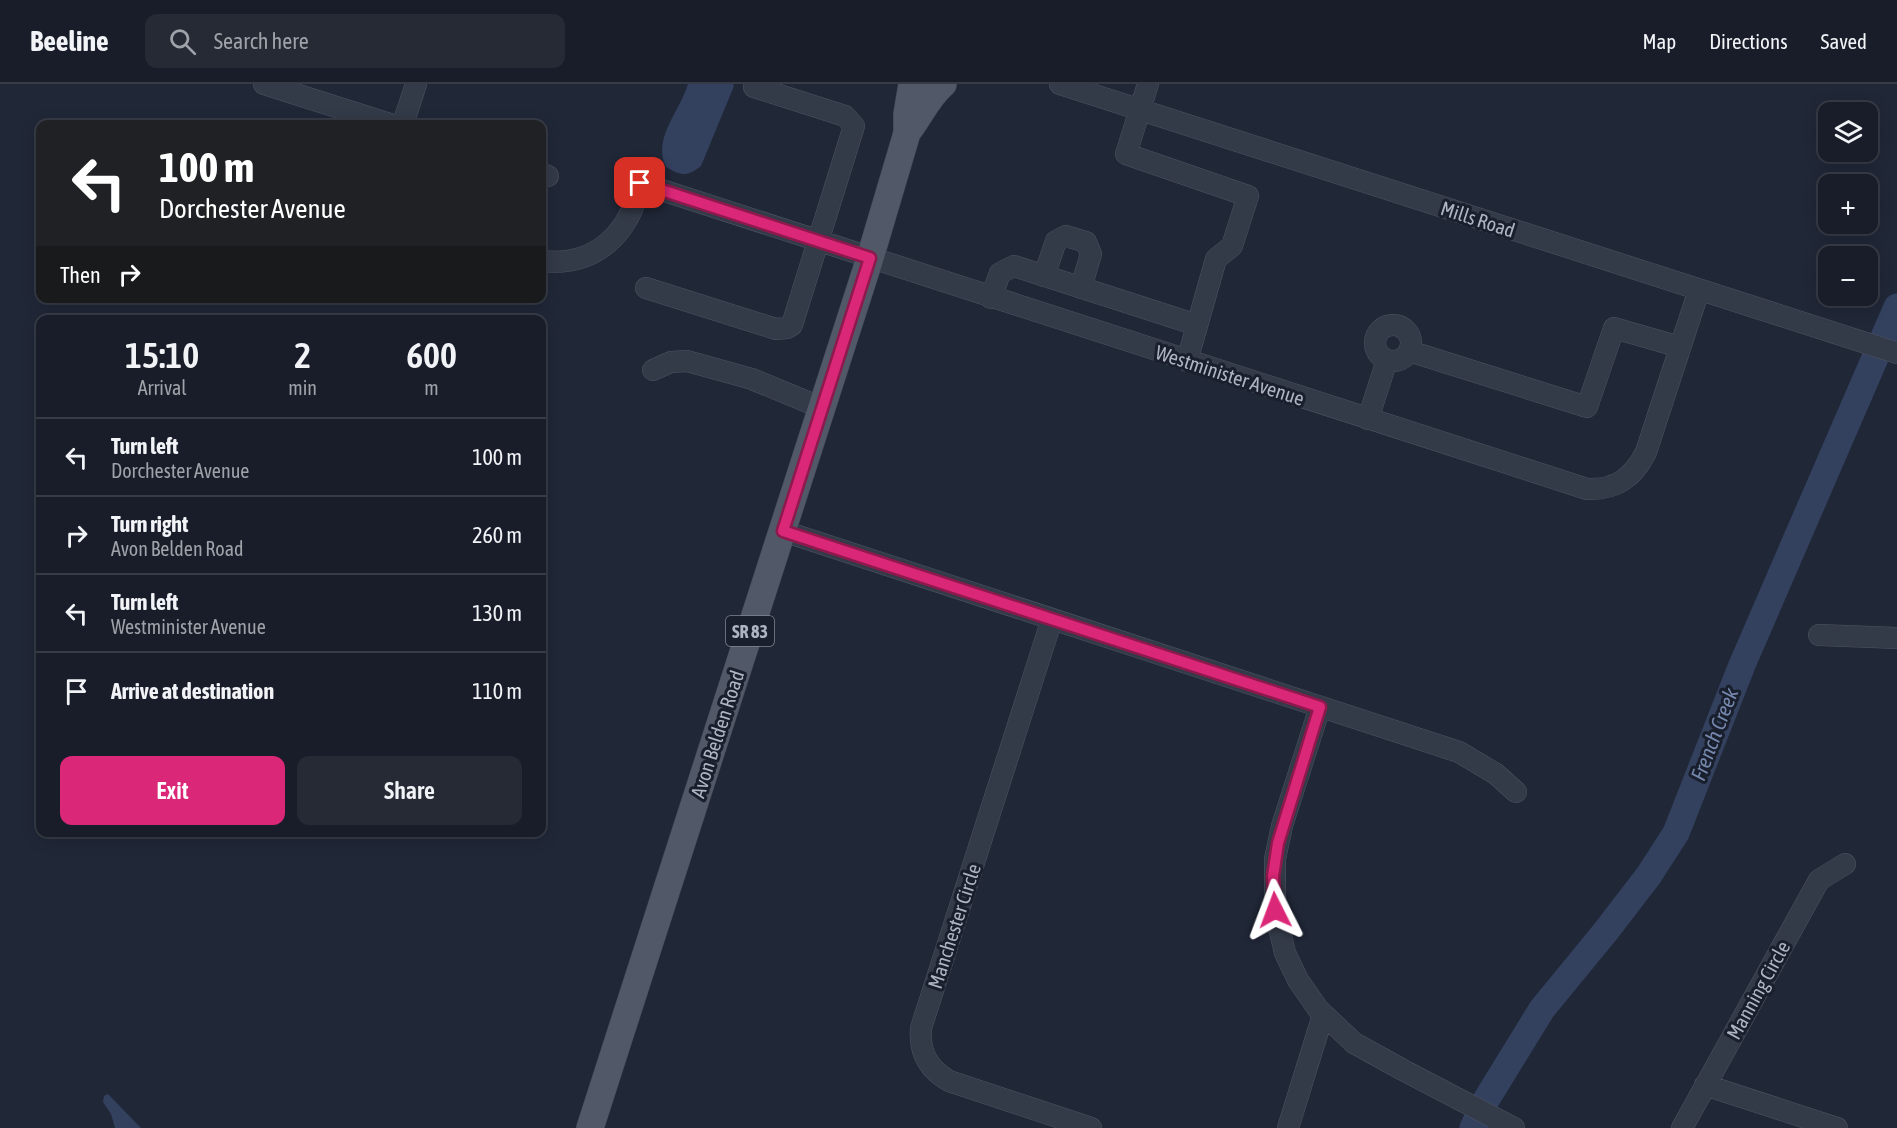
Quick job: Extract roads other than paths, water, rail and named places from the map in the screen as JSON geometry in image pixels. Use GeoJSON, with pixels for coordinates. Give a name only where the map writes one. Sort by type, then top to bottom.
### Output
{"type":"FeatureCollection","features":[{"type":"Feature","properties":{"kind":"main road","name":"Avon Belden Road"},"geometry":{"type":"LineString","coordinates":[[590,1128],[870,258],[907,133],[907,114],[912,84]]}},
{"type":"Feature","properties":{"kind":"main road","name":"Avon Belden Road"},"geometry":{"type":"LineString","coordinates":[[907,133],[924,105],[944,84]]}},
{"type":"Feature","properties":{"kind":"street"},"geometry":{"type":"LineString","coordinates":[[264,84],[377,120]]}},
{"type":"Feature","properties":{"kind":"street"},"geometry":{"type":"LineString","coordinates":[[404,120],[416,84]]}},
{"type":"Feature","properties":{"kind":"street"},"geometry":{"type":"LineString","coordinates":[[646,288],[776,329],[787,328],[795,320],[854,126],[845,116],[754,87],[755,84]]}},
{"type":"Feature","properties":{"kind":"street","name":"Mills Road"},"geometry":{"type":"LineString","coordinates":[[1060,84],[1885,349]]}},
{"type":"Feature","properties":{"kind":"street"},"geometry":{"type":"LineString","coordinates":[[1148,84],[1126,154],[1248,196],[1232,246],[1216,259],[1187,361]]}},
{"type":"Feature","properties":{"kind":"street","name":"Westminister Avenue"},"geometry":{"type":"LineString","coordinates":[[546,261],[576,260],[605,245],[630,216],[640,183],[1576,486],[1597,489],[1612,487],[1632,473],[1646,452],[1699,290]]}},
{"type":"Feature","properties":{"kind":"street"},"geometry":{"type":"LineString","coordinates":[[1044,276],[1056,241],[1066,236],[1086,242],[1091,254],[1081,288]]}},
{"type":"Feature","properties":{"kind":"street"},"geometry":{"type":"LineString","coordinates":[[992,298],[1000,273],[1014,266],[1197,325]]}},
{"type":"Feature","properties":{"kind":"street"},"geometry":{"type":"LineString","coordinates":[[1395,326],[1406,331],[1411,342],[1408,351],[1399,360],[1387,360],[1378,353],[1375,343],[1379,332],[1384,328],[1395,326]]}},
{"type":"Feature","properties":{"kind":"street"},"geometry":{"type":"LineString","coordinates":[[1408,351],[1587,407],[1614,328],[1680,347]]}},
{"type":"Feature","properties":{"kind":"street"},"geometry":{"type":"LineString","coordinates":[[1368,419],[1387,360]]}},
{"type":"Feature","properties":{"kind":"street"},"geometry":{"type":"LineString","coordinates":[[653,370],[671,362],[687,361],[752,380],[822,408]]}},
{"type":"Feature","properties":{"kind":"street"},"geometry":{"type":"LineString","coordinates":[[783,531],[1459,752],[1496,774],[1516,792]]}},
{"type":"Feature","properties":{"kind":"street","name":"Manchester Circle"},"geometry":{"type":"LineString","coordinates":[[1052,619],[921,1028],[920,1040],[922,1052],[930,1067],[949,1082],[1091,1128]]}},
{"type":"Feature","properties":{"kind":"street"},"geometry":{"type":"LineString","coordinates":[[1819,635],[1897,638]]}},
{"type":"Feature","properties":{"kind":"street"},"geometry":{"type":"LineString","coordinates":[[1320,707],[1282,826],[1275,859],[1273,876],[1275,910],[1285,953],[1298,981],[1323,1015],[1362,1048],[1506,1124]]}},
{"type":"Feature","properties":{"kind":"street","name":"Manning Circle"},"geometry":{"type":"LineString","coordinates":[[1682,1128],[1819,880],[1845,864]]}},
{"type":"Feature","properties":{"kind":"street"},"geometry":{"type":"LineString","coordinates":[[1288,1128],[1323,1015]]}},
{"type":"Feature","properties":{"kind":"street"},"geometry":{"type":"LineString","coordinates":[[1705,1085],[1837,1128]]}},
{"type":"Feature","properties":{"kind":"water"},"geometry":{"type":"Polygon","coordinates":[[[688,84],[733,84],[734,86],[701,166],[684,174],[666,167],[662,146],[688,84]]]}},
{"type":"Feature","properties":{"kind":"water"},"geometry":{"type":"Polygon","coordinates":[[[108,1094],[141,1128],[115,1128],[111,1114],[103,1102],[104,1096],[108,1094]]]}},
{"type":"Feature","properties":{"kind":"waterway","name":"French Creek"},"geometry":{"type":"LineString","coordinates":[[1473,1128],[1486,1100],[1542,1009],[1649,875],[1676,833],[1742,665],[1897,307]]}}]}
